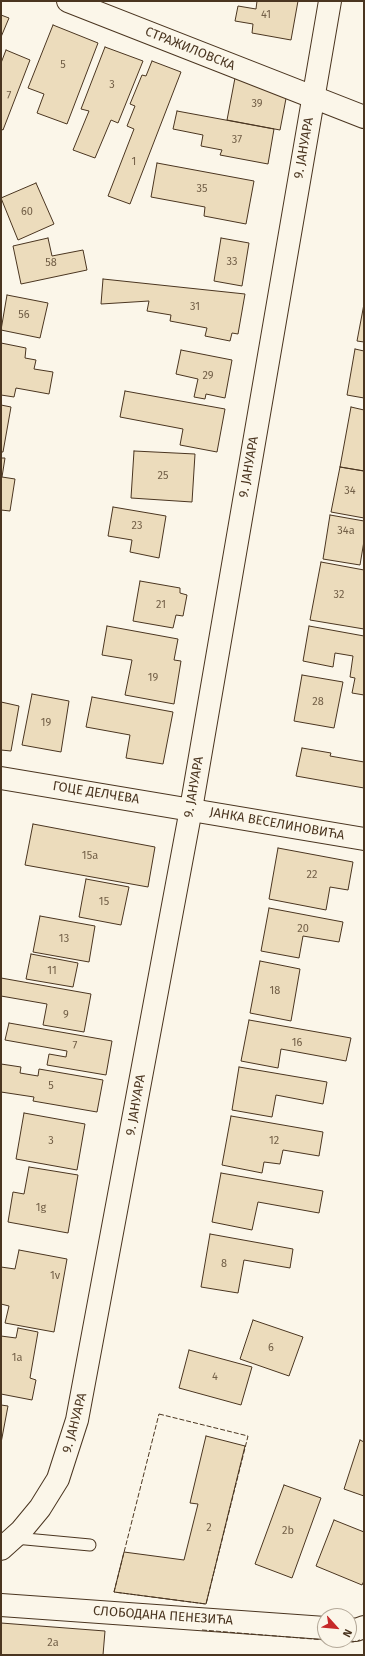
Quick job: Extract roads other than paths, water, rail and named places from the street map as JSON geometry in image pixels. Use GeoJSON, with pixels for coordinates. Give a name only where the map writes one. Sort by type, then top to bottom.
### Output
{"type":"FeatureCollection","features":[{"type":"Feature","properties":{"kind":"street","name":"СТРАЖИЛОВСКА"},"geometry":{"type":"LineString","coordinates":[[68,1],[364,117]]}},
{"type":"Feature","properties":{"kind":"street","name":"9. ЈАНУАРА"},"geometry":{"type":"LineString","coordinates":[[7,1543],[40,1508],[58,1479],[77,1420],[191,809],[330,1]]}},
{"type":"Feature","properties":{"kind":"street","name":"ГОЦЕ ДЕЛЧЕВА"},"geometry":{"type":"LineString","coordinates":[[1,778],[191,809]]}},
{"type":"Feature","properties":{"kind":"street","name":"ЈАНКА ВЕСЕЛИНОВИЋА"},"geometry":{"type":"LineString","coordinates":[[191,809],[364,839]]}},
{"type":"Feature","properties":{"kind":"street","name":"СЛОБОДАНА ПЕНЕЗИЋА"},"geometry":{"type":"LineString","coordinates":[[1,1605],[317,1627]]}},
{"type":"Feature","properties":{"kind":"lane"},"geometry":{"type":"LineString","coordinates":[[7,1543],[90,1545]]}}]}
